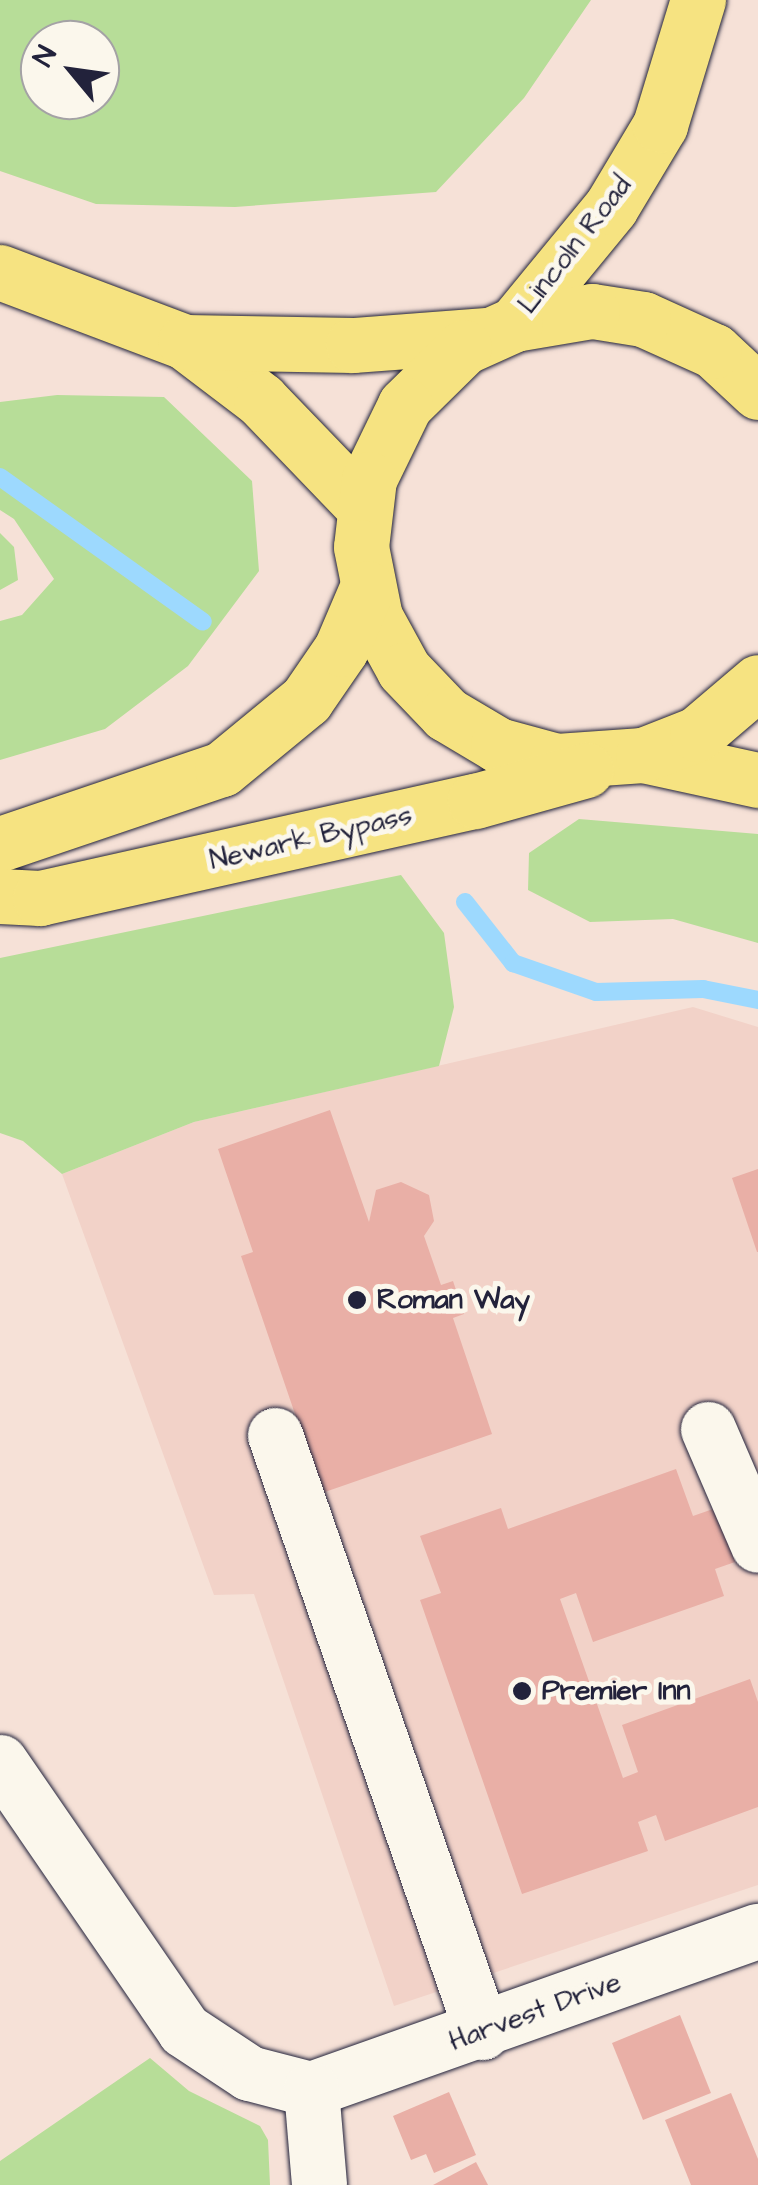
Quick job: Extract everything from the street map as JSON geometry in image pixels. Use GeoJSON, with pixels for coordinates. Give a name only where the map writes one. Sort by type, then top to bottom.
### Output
{"type":"FeatureCollection","features":[{"type":"Feature","properties":{"kind":"main road","name":"Lincoln Road"},"geometry":{"type":"LineString","coordinates":[[502,329],[611,206],[660,126],[698,0]]}},
{"type":"Feature","properties":{"kind":"main road"},"geometry":{"type":"LineString","coordinates":[[0,272],[184,342],[262,400],[364,507]]}},
{"type":"Feature","properties":{"kind":"main road"},"geometry":{"type":"LineString","coordinates":[[184,342],[352,345],[502,329],[592,312],[643,318],[714,351],[758,392]]}},
{"type":"Feature","properties":{"kind":"main road"},"geometry":{"type":"LineString","coordinates":[[502,329],[443,364],[405,404],[378,453],[364,507],[367,588],[404,670],[446,714],[527,755],[631,758],[758,780]]}},
{"type":"Feature","properties":{"kind":"main road"},"geometry":{"type":"LineString","coordinates":[[0,844],[222,769],[306,700],[341,649],[367,588]]}},
{"type":"Feature","properties":{"kind":"main road","name":"Newark Bypass"},"geometry":{"type":"LineString","coordinates":[[0,896],[40,898],[475,801],[631,758],[709,726],[758,682]]}},
{"type":"Feature","properties":{"kind":"street"},"geometry":{"type":"LineString","coordinates":[[708,1428],[758,1545]]}},
{"type":"Feature","properties":{"kind":"street"},"geometry":{"type":"LineString","coordinates":[[275,1435],[482,2032]]}},
{"type":"Feature","properties":{"kind":"street"},"geometry":{"type":"LineString","coordinates":[[0,1762],[184,2030],[248,2073],[311,2089],[318,2185]]}},
{"type":"Feature","properties":{"kind":"street","name":"Harvest Drive"},"geometry":{"type":"LineString","coordinates":[[311,2089],[482,2032],[758,1931]]}},
{"type":"Feature","properties":{"kind":"shaded area"},"geometry":{"type":"Polygon","coordinates":[[[693,1007],[758,1027],[758,1885],[394,2006],[254,1594],[214,1595],[62,1174],[194,1122],[693,1007]]]}},
{"type":"Feature","properties":{"kind":"green space"},"geometry":{"type":"Polygon","coordinates":[[[0,0],[591,0],[524,98],[436,192],[235,207],[96,204],[0,171],[0,0]]]}},
{"type":"Feature","properties":{"kind":"green space"},"geometry":{"type":"Polygon","coordinates":[[[57,395],[164,397],[252,481],[259,571],[188,666],[105,729],[0,760],[0,621],[22,615],[54,579],[14,519],[0,510],[0,402],[57,395]]]}},
{"type":"Feature","properties":{"kind":"green space"},"geometry":{"type":"Polygon","coordinates":[[[0,533],[14,547],[18,580],[0,590],[0,533]]]}},
{"type":"Feature","properties":{"kind":"green space"},"geometry":{"type":"Polygon","coordinates":[[[579,819],[758,834],[758,943],[673,919],[590,922],[528,890],[529,853],[579,819]]]}},
{"type":"Feature","properties":{"kind":"green space"},"geometry":{"type":"Polygon","coordinates":[[[401,875],[444,933],[454,1007],[439,1066],[194,1122],[62,1174],[23,1141],[0,1133],[0,958],[401,875]]]}},
{"type":"Feature","properties":{"kind":"green space"},"geometry":{"type":"Polygon","coordinates":[[[150,2058],[189,2091],[260,2126],[268,2140],[270,2185],[0,2185],[0,2161],[150,2058]]]}},
{"type":"Feature","properties":{"kind":"building","name":"Roman Way"},"geometry":{"type":"Polygon","coordinates":[[[330,1110],[369,1222],[376,1190],[401,1182],[429,1195],[434,1221],[424,1236],[441,1285],[453,1281],[464,1314],[453,1318],[492,1434],[322,1493],[241,1256],[253,1252],[218,1149],[330,1110]]]}},
{"type":"Feature","properties":{"kind":"building"},"geometry":{"type":"Polygon","coordinates":[[[758,1169],[758,1252],[757,1252],[732,1178],[758,1169]]]}},
{"type":"Feature","properties":{"kind":"building","name":"Premier Inn"},"geometry":{"type":"Polygon","coordinates":[[[676,1469],[693,1516],[716,1508],[735,1562],[715,1569],[724,1596],[593,1642],[576,1593],[560,1599],[623,1778],[638,1772],[622,1725],[750,1679],[758,1702],[758,1807],[665,1841],[656,1815],[638,1822],[648,1851],[522,1894],[420,1600],[441,1593],[420,1536],[501,1508],[508,1529],[676,1469]]]}},
{"type":"Feature","properties":{"kind":"building"},"geometry":{"type":"Polygon","coordinates":[[[680,2015],[711,2093],[643,2120],[612,2043],[680,2015]]]}},
{"type":"Feature","properties":{"kind":"building"},"geometry":{"type":"Polygon","coordinates":[[[449,2092],[476,2155],[434,2173],[426,2154],[411,2160],[393,2116],[449,2092]]]}},
{"type":"Feature","properties":{"kind":"building"},"geometry":{"type":"Polygon","coordinates":[[[731,2093],[758,2159],[758,2185],[691,2185],[665,2120],[731,2093]]]}},
{"type":"Feature","properties":{"kind":"building"},"geometry":{"type":"Polygon","coordinates":[[[476,2162],[488,2185],[433,2185],[476,2162]]]}},
{"type":"Feature","properties":{"kind":"waterway"},"geometry":{"type":"LineString","coordinates":[[0,477],[203,622]]}},
{"type":"Feature","properties":{"kind":"waterway"},"geometry":{"type":"LineString","coordinates":[[465,902],[513,963],[596,992],[703,989],[758,1000]]}},
{"type":"Feature","properties":{"kind":"place","name":"Roman Way"},"geometry":{"type":"Point","coordinates":[357,1300]}},
{"type":"Feature","properties":{"kind":"place","name":"Premier Inn"},"geometry":{"type":"Point","coordinates":[522,1691]}}]}
